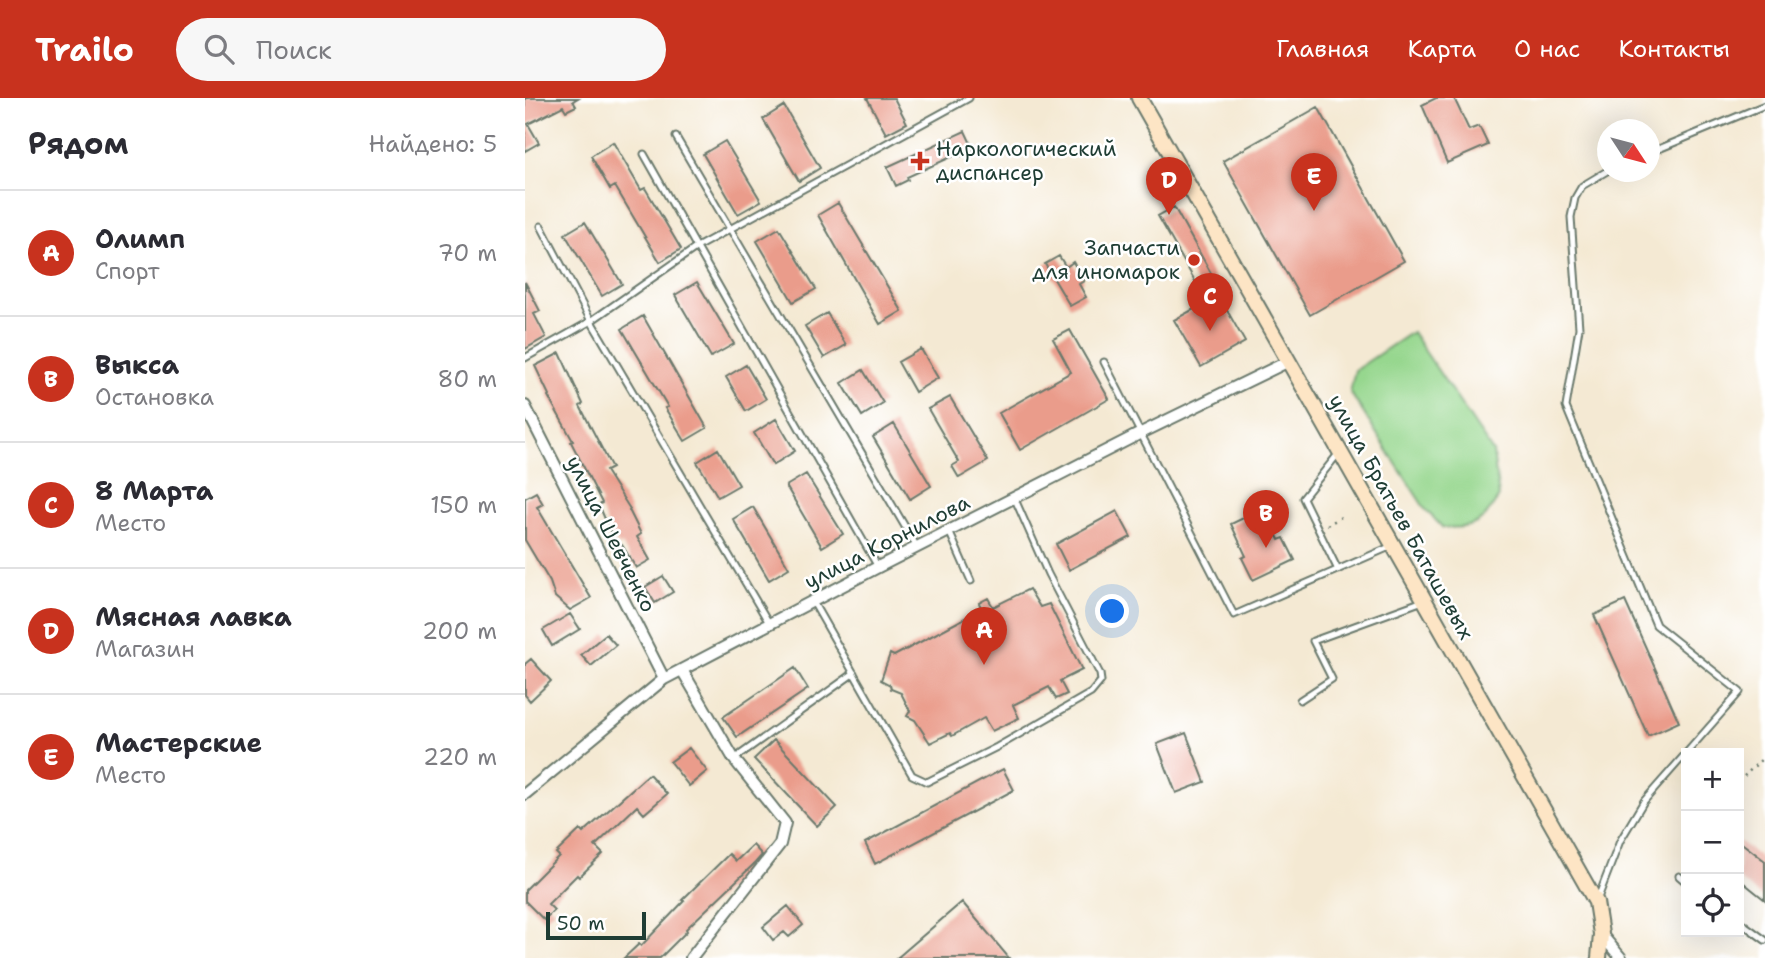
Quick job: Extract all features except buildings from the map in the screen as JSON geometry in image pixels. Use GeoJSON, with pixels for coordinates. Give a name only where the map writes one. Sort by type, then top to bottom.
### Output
{"type":"FeatureCollection","features":[{"type":"Feature","properties":{"kind":"street","name":"улица Братьев Баташевых"},"geometry":{"type":"LineString","coordinates":[[1139,98],[1596,902],[1601,934],[1599,958]]}},
{"type":"Feature","properties":{"kind":"street","name":"улица Корнилова"},"geometry":{"type":"LineString","coordinates":[[525,794],[664,679],[1014,497],[1289,361]]}},
{"type":"Feature","properties":{"kind":"street","name":"улица Шевченко"},"geometry":{"type":"LineString","coordinates":[[525,407],[664,679]]}},
{"type":"Feature","properties":{"kind":"street"},"geometry":{"type":"LineString","coordinates":[[683,670],[734,758],[785,823],[781,844],[691,958]]}},
{"type":"Feature","properties":{"kind":"street"},"geometry":{"type":"LineString","coordinates":[[1601,934],[1621,958]]}},
{"type":"Feature","properties":{"kind":"lane"},"geometry":{"type":"LineString","coordinates":[[525,358],[591,321],[697,247],[969,98]]}},
{"type":"Feature","properties":{"kind":"lane"},"geometry":{"type":"LineString","coordinates":[[1660,149],[1765,105]]}},
{"type":"Feature","properties":{"kind":"lane"},"geometry":{"type":"LineString","coordinates":[[676,137],[917,547]]}},
{"type":"Feature","properties":{"kind":"lane"},"geometry":{"type":"LineString","coordinates":[[644,154],[878,567]]}},
{"type":"Feature","properties":{"kind":"lane"},"geometry":{"type":"LineString","coordinates":[[1596,902],[1620,841],[1644,801],[1740,692],[1657,625],[1566,407],[1579,328],[1571,217],[1574,198],[1582,186],[1597,175]]}},
{"type":"Feature","properties":{"kind":"lane"},"geometry":{"type":"LineString","coordinates":[[541,226],[591,321],[769,623]]}},
{"type":"Feature","properties":{"kind":"lane"},"geometry":{"type":"LineString","coordinates":[[1104,362],[1234,615],[1392,547]]}},
{"type":"Feature","properties":{"kind":"lane"},"geometry":{"type":"LineString","coordinates":[[1338,570],[1303,498],[1340,451]]}},
{"type":"Feature","properties":{"kind":"lane"},"geometry":{"type":"LineString","coordinates":[[813,601],[912,775],[927,782],[997,747],[1091,694],[1101,681],[1100,674],[1048,574],[1014,497]]}},
{"type":"Feature","properties":{"kind":"lane"},"geometry":{"type":"LineString","coordinates":[[949,531],[971,581]]}},
{"type":"Feature","properties":{"kind":"lane"},"geometry":{"type":"LineString","coordinates":[[1300,700],[1332,679],[1313,641],[1423,601]]}},
{"type":"Feature","properties":{"kind":"lane"},"geometry":{"type":"LineString","coordinates":[[734,758],[854,673]]}},
{"type":"Feature","properties":{"kind":"lane"},"geometry":{"type":"LineString","coordinates":[[1744,925],[1765,940]]}},
{"type":"Feature","properties":{"kind":"path"},"geometry":{"type":"LineString","coordinates":[[1318,529],[1343,516]]}},
{"type":"Feature","properties":{"kind":"path"},"geometry":{"type":"LineString","coordinates":[[1744,776],[1765,757]]}},
{"type":"Feature","properties":{"kind":"green space"},"geometry":{"type":"Polygon","coordinates":[[[1412,332],[1493,452],[1499,497],[1482,519],[1471,525],[1443,528],[1425,509],[1350,392],[1355,370],[1412,332]]]}},
{"type":"Feature","properties":{"kind":"place","name":"Наркологический диспансер"},"geometry":{"type":"Point","coordinates":[920,161]}},
{"type":"Feature","properties":{"kind":"place","name":"Мастерские"},"geometry":{"type":"Point","coordinates":[1314,211]}},
{"type":"Feature","properties":{"kind":"place","name":"Мясная лавка"},"geometry":{"type":"Point","coordinates":[1169,215]}},
{"type":"Feature","properties":{"kind":"place","name":"Запчасти для иномарок"},"geometry":{"type":"Point","coordinates":[1194,260]}},
{"type":"Feature","properties":{"kind":"place","name":"8 Марта"},"geometry":{"type":"Point","coordinates":[1210,331]}},
{"type":"Feature","properties":{"kind":"place","name":"Выкса"},"geometry":{"type":"Point","coordinates":[1266,548]}},
{"type":"Feature","properties":{"kind":"place","name":"Олимп"},"geometry":{"type":"Point","coordinates":[984,665]}}]}
